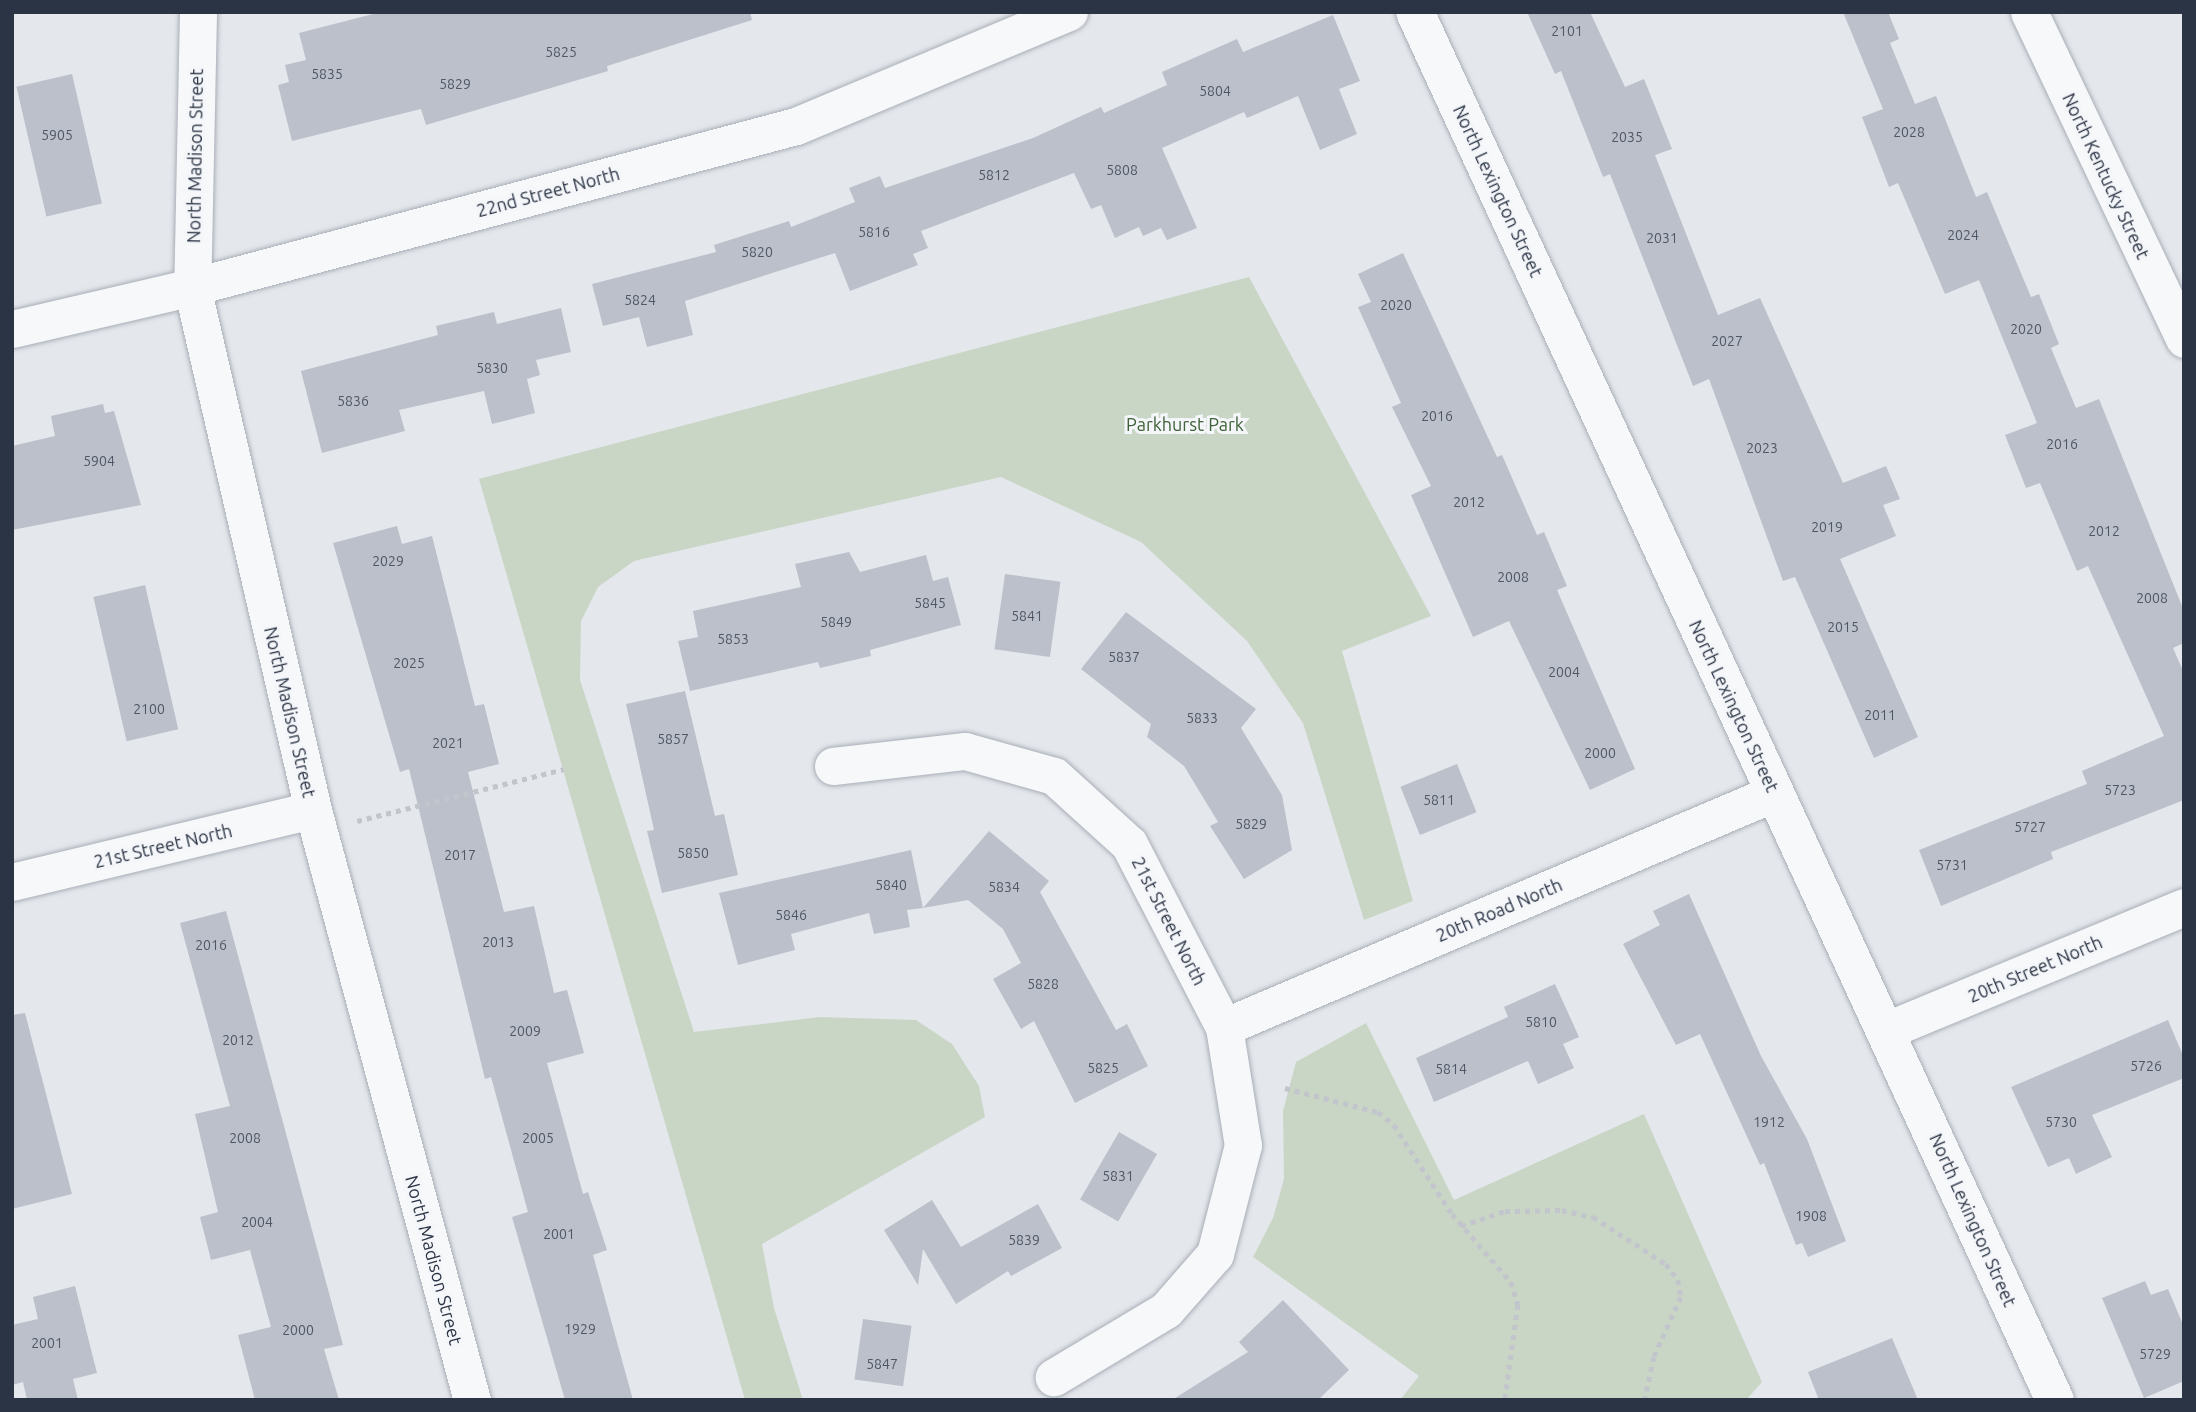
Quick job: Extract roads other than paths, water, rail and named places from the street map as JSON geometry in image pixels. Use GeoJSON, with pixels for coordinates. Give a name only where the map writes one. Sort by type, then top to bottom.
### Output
{"type":"FeatureCollection","features":[{"type":"Feature","properties":{"kind":"street","name":"North Madison Street"},"geometry":{"type":"LineString","coordinates":[[198,12],[192,287],[316,820],[472,1400]]}},
{"type":"Feature","properties":{"kind":"street","name":"22nd Street North"},"geometry":{"type":"LineString","coordinates":[[12,329],[192,287],[796,126],[1069,12]]}},
{"type":"Feature","properties":{"kind":"street","name":"North Lexington Street"},"geometry":{"type":"LineString","coordinates":[[1415,12],[1774,793],[1887,1030],[2055,1400]]}},
{"type":"Feature","properties":{"kind":"street","name":"North Kentucky Street"},"geometry":{"type":"LineString","coordinates":[[2029,12],[2184,339]]}},
{"type":"Feature","properties":{"kind":"street","name":"21st Street North"},"geometry":{"type":"LineString","coordinates":[[833,766],[965,751],[1054,776],[1129,844],[1224,1027]]}},
{"type":"Feature","properties":{"kind":"street","name":"20th Road North"},"geometry":{"type":"LineString","coordinates":[[1224,1027],[1774,793]]}},
{"type":"Feature","properties":{"kind":"street","name":"21st Street North"},"geometry":{"type":"LineString","coordinates":[[12,881],[316,820]]}},
{"type":"Feature","properties":{"kind":"street","name":"20th Street North"},"geometry":{"type":"LineString","coordinates":[[1887,1030],[2184,907]]}},
{"type":"Feature","properties":{"kind":"street"},"geometry":{"type":"LineString","coordinates":[[1054,1377],[1166,1310],[1215,1254],[1243,1145],[1224,1027]]}},
{"type":"Feature","properties":{"kind":"park label","name":"Parkhurst Park"},"geometry":{"type":"Point","coordinates":[1185,424]}}]}
